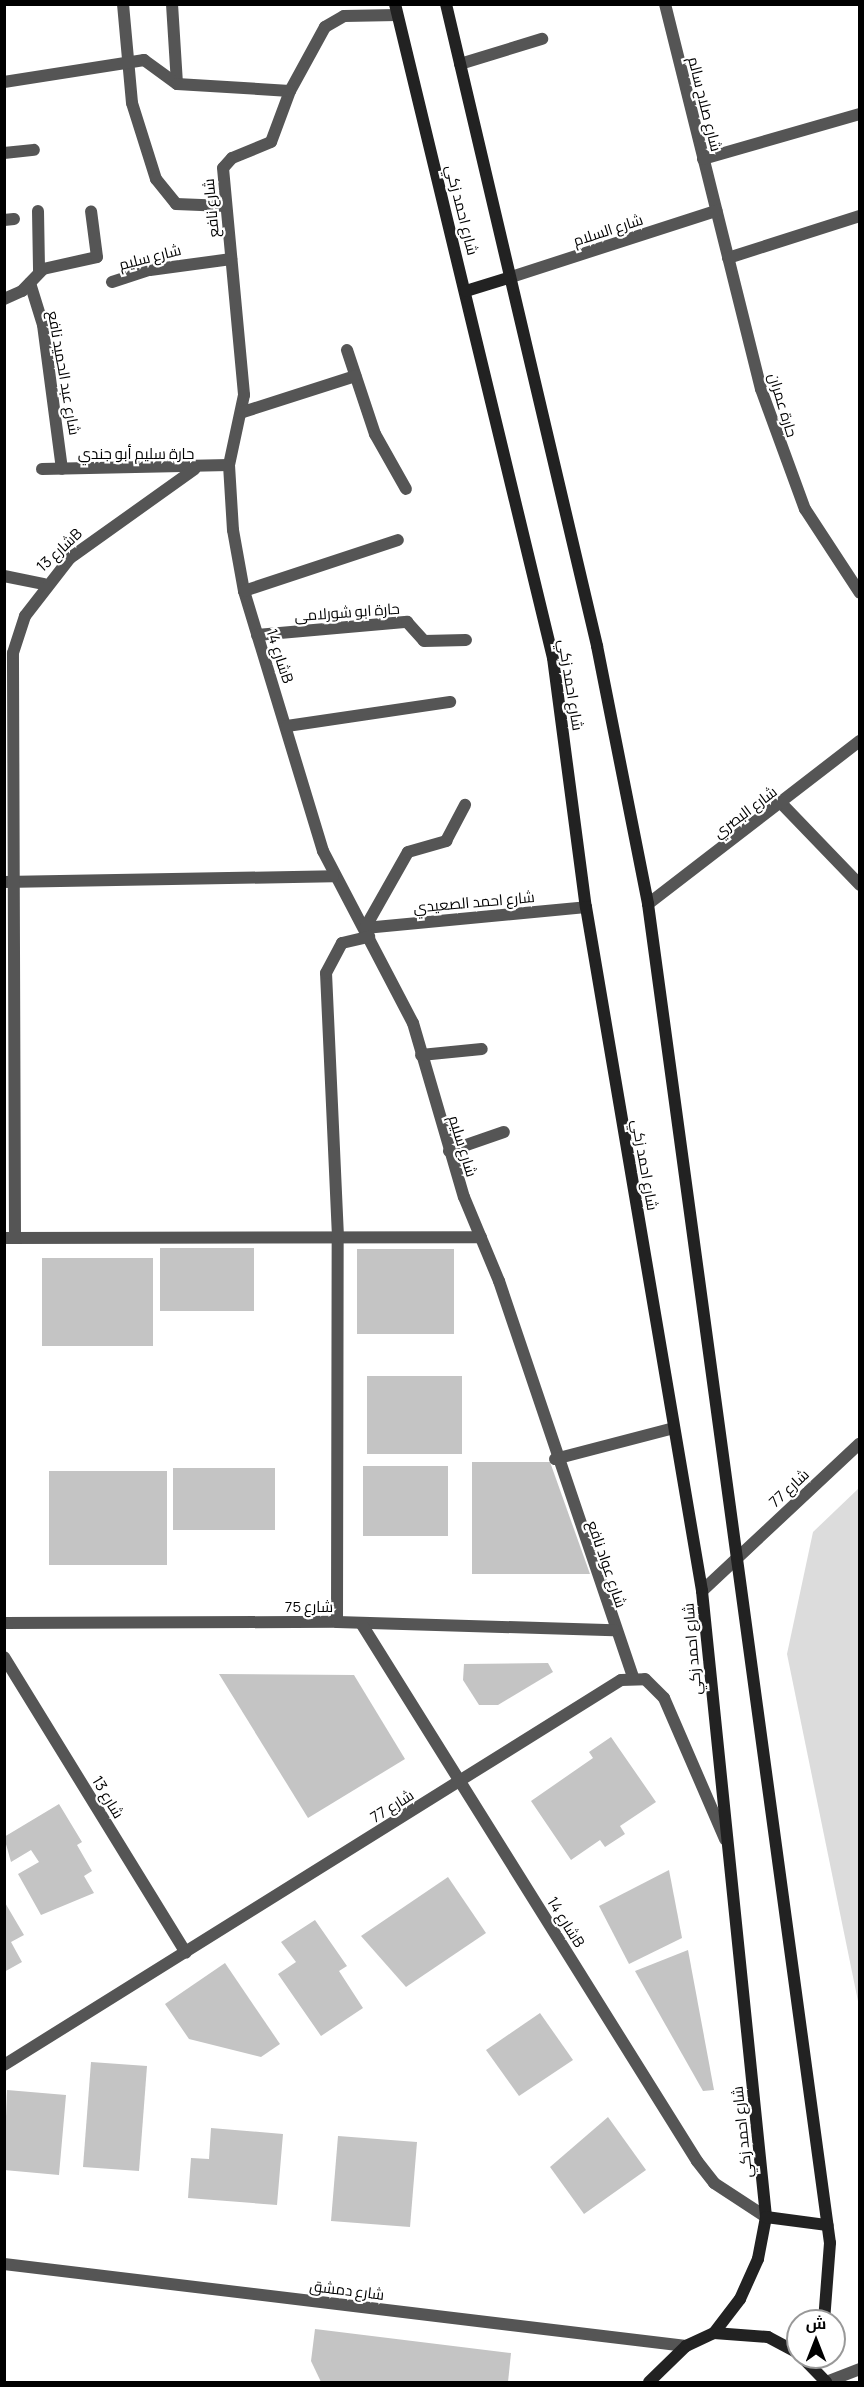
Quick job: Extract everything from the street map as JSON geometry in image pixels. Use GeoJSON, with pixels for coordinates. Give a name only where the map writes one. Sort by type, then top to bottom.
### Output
{"type":"FeatureCollection","features":[{"type":"Feature","properties":{"kind":"street"},"geometry":{"type":"LineString","coordinates":[[123,4],[127,62],[143,143],[166,196],[189,208],[226,206]]}},
{"type":"Feature","properties":{"kind":"street"},"geometry":{"type":"LineString","coordinates":[[172,4],[177,84]]}},
{"type":"Feature","properties":{"kind":"street","name":"شارع احمد زكي"},"geometry":{"type":"LineString","coordinates":[[446,4],[508,278],[597,646],[648,904],[706,1361],[740,1554],[827,2224],[830,2284],[826,2309]]}},
{"type":"Feature","properties":{"kind":"street","name":"شارع صلاح سالم"},"geometry":{"type":"LineString","coordinates":[[665,4],[716,211]]}},
{"type":"Feature","properties":{"kind":"street","name":"شارع احمد زكي"},"geometry":{"type":"LineString","coordinates":[[396,10],[466,291],[553,658],[586,907],[702,1591],[725,1839],[766,2217],[758,2259],[740,2299],[714,2333]]}},
{"type":"Feature","properties":{"kind":"street","name":"شارع نافع"},"geometry":{"type":"LineString","coordinates":[[230,465],[243,412],[223,168],[232,158],[271,142],[290,91],[318,36],[333,20],[396,10]]}},
{"type":"Feature","properties":{"kind":"street"},"geometry":{"type":"LineString","coordinates":[[459,64],[542,39]]}},
{"type":"Feature","properties":{"kind":"street"},"geometry":{"type":"LineString","coordinates":[[4,82],[127,62],[153,62],[177,84],[290,91]]}},
{"type":"Feature","properties":{"kind":"street"},"geometry":{"type":"LineString","coordinates":[[703,159],[860,114]]}},
{"type":"Feature","properties":{"kind":"street"},"geometry":{"type":"LineString","coordinates":[[4,153],[34,150]]}},
{"type":"Feature","properties":{"kind":"street"},"geometry":{"type":"LineString","coordinates":[[4,298],[30,284],[39,271],[38,211]]}},
{"type":"Feature","properties":{"kind":"street"},"geometry":{"type":"LineString","coordinates":[[39,271],[97,257],[91,211]]}},
{"type":"Feature","properties":{"kind":"street","name":"شارع السلام"},"geometry":{"type":"LineString","coordinates":[[508,278],[716,211]]}},
{"type":"Feature","properties":{"kind":"street","name":"حارة عمران"},"geometry":{"type":"LineString","coordinates":[[716,211],[783,456],[821,537],[860,593]]}},
{"type":"Feature","properties":{"kind":"street"},"geometry":{"type":"LineString","coordinates":[[728,258],[860,216]]}},
{"type":"Feature","properties":{"kind":"street","name":"شارع سليم"},"geometry":{"type":"LineString","coordinates":[[112,282],[150,270],[231,259]]}},
{"type":"Feature","properties":{"kind":"street"},"geometry":{"type":"LineString","coordinates":[[466,291],[508,278]]}},
{"type":"Feature","properties":{"kind":"street","name":"شارع عبد الحميد نافع"},"geometry":{"type":"LineString","coordinates":[[30,284],[43,325],[63,469]]}},
{"type":"Feature","properties":{"kind":"street"},"geometry":{"type":"LineString","coordinates":[[346,350],[375,434],[406,489]]}},
{"type":"Feature","properties":{"kind":"street"},"geometry":{"type":"LineString","coordinates":[[243,412],[355,376]]}},
{"type":"Feature","properties":{"kind":"street","name":"حارة سليم أبو جندي"},"geometry":{"type":"LineString","coordinates":[[42,470],[195,470],[230,465]]}},
{"type":"Feature","properties":{"kind":"street","name":"شارع 14B"},"geometry":{"type":"LineString","coordinates":[[230,465],[229,500],[244,591],[288,726],[323,851]]}},
{"type":"Feature","properties":{"kind":"street","name":"شارع 13B"},"geometry":{"type":"LineString","coordinates":[[10,1238],[9,882],[13,653],[25,616],[44,584],[107,528],[195,470]]}},
{"type":"Feature","properties":{"kind":"street"},"geometry":{"type":"LineString","coordinates":[[244,591],[399,540]]}},
{"type":"Feature","properties":{"kind":"street"},"geometry":{"type":"LineString","coordinates":[[4,576],[44,584]]}},
{"type":"Feature","properties":{"kind":"street","name":"حارة ابو شورلامى"},"geometry":{"type":"LineString","coordinates":[[257,635],[406,622],[429,643],[466,640]]}},
{"type":"Feature","properties":{"kind":"street"},"geometry":{"type":"LineString","coordinates":[[288,726],[450,702]]}},
{"type":"Feature","properties":{"kind":"street","name":"شارع البصري"},"geometry":{"type":"LineString","coordinates":[[648,904],[860,741]]}},
{"type":"Feature","properties":{"kind":"street"},"geometry":{"type":"LineString","coordinates":[[781,803],[860,885]]}},
{"type":"Feature","properties":{"kind":"street"},"geometry":{"type":"LineString","coordinates":[[367,932],[408,852],[446,841],[465,805]]}},
{"type":"Feature","properties":{"kind":"street","name":"شارع سليم"},"geometry":{"type":"LineString","coordinates":[[323,851],[333,876],[367,932],[406,1008],[449,1151],[481,1237],[555,1459]]}},
{"type":"Feature","properties":{"kind":"street"},"geometry":{"type":"LineString","coordinates":[[9,882],[333,876]]}},
{"type":"Feature","properties":{"kind":"street","name":"شارع احمد الصعيدي"},"geometry":{"type":"LineString","coordinates":[[338,1622],[338,1237],[326,973],[342,944],[367,932],[586,907]]}},
{"type":"Feature","properties":{"kind":"street"},"geometry":{"type":"LineString","coordinates":[[421,1055],[482,1050]]}},
{"type":"Feature","properties":{"kind":"street"},"geometry":{"type":"LineString","coordinates":[[449,1151],[504,1132]]}},
{"type":"Feature","properties":{"kind":"street"},"geometry":{"type":"LineString","coordinates":[[10,1238],[481,1237]]}},
{"type":"Feature","properties":{"kind":"street"},"geometry":{"type":"LineString","coordinates":[[555,1459],[674,1428]]}},
{"type":"Feature","properties":{"kind":"street","name":"شارع 77"},"geometry":{"type":"LineString","coordinates":[[702,1591],[860,1443]]}},
{"type":"Feature","properties":{"kind":"street","name":"شارع عواد نافع"},"geometry":{"type":"LineString","coordinates":[[555,1459],[633,1678]]}},
{"type":"Feature","properties":{"kind":"street","name":"شارع 75"},"geometry":{"type":"LineString","coordinates":[[4,1623],[338,1622],[614,1630]]}},
{"type":"Feature","properties":{"kind":"street","name":"شارع 14B"},"geometry":{"type":"LineString","coordinates":[[361,1623],[697,2161],[714,2183],[766,2217]]}},
{"type":"Feature","properties":{"kind":"street","name":"شارع 13"},"geometry":{"type":"LineString","coordinates":[[4,1657],[186,1953]]}},
{"type":"Feature","properties":{"kind":"street"},"geometry":{"type":"LineString","coordinates":[[633,1678],[645,1679],[664,1698],[725,1839]]}},
{"type":"Feature","properties":{"kind":"street","name":"شارع 77"},"geometry":{"type":"LineString","coordinates":[[4,2065],[460,1781],[633,1678]]}},
{"type":"Feature","properties":{"kind":"street"},"geometry":{"type":"LineString","coordinates":[[766,2217],[827,2224]]}},
{"type":"Feature","properties":{"kind":"street","name":"شارع دمشق"},"geometry":{"type":"LineString","coordinates":[[4,2264],[686,2346]]}},
{"type":"Feature","properties":{"kind":"street"},"geometry":{"type":"LineString","coordinates":[[649,2382],[686,2346],[714,2333],[768,2337],[786,2347]]}},
{"type":"Feature","properties":{"kind":"street"},"geometry":{"type":"LineString","coordinates":[[816,2369],[826,2382],[860,2369]]}},
{"type":"Feature","properties":{"kind":"shaded area"},"geometry":{"type":"Polygon","coordinates":[[[859,1488],[859,2006],[787,1654],[813,1532],[859,1488]]]}},
{"type":"Feature","properties":{"kind":"building"},"geometry":{"type":"Polygon","coordinates":[[[160,1248],[254,1248],[254,1311],[160,1311],[160,1248]]]}},
{"type":"Feature","properties":{"kind":"building"},"geometry":{"type":"Polygon","coordinates":[[[357,1249],[454,1249],[454,1334],[357,1334],[357,1249]]]}},
{"type":"Feature","properties":{"kind":"building"},"geometry":{"type":"Polygon","coordinates":[[[42,1258],[153,1258],[153,1346],[42,1346],[42,1258]]]}},
{"type":"Feature","properties":{"kind":"building"},"geometry":{"type":"Polygon","coordinates":[[[367,1376],[462,1376],[462,1454],[367,1454],[367,1376]]]}},
{"type":"Feature","properties":{"kind":"building"},"geometry":{"type":"Polygon","coordinates":[[[472,1462],[550,1462],[590,1574],[472,1574],[472,1462]]]}},
{"type":"Feature","properties":{"kind":"building"},"geometry":{"type":"Polygon","coordinates":[[[363,1466],[448,1466],[448,1536],[363,1536],[363,1466]]]}},
{"type":"Feature","properties":{"kind":"building"},"geometry":{"type":"Polygon","coordinates":[[[173,1468],[275,1468],[275,1530],[173,1530],[173,1468]]]}},
{"type":"Feature","properties":{"kind":"building"},"geometry":{"type":"Polygon","coordinates":[[[49,1471],[167,1471],[167,1565],[49,1565],[49,1471]]]}},
{"type":"Feature","properties":{"kind":"building"},"geometry":{"type":"Polygon","coordinates":[[[548,1663],[553,1672],[498,1705],[479,1705],[463,1680],[464,1664],[548,1663]]]}},
{"type":"Feature","properties":{"kind":"building"},"geometry":{"type":"Polygon","coordinates":[[[219,1674],[354,1675],[405,1759],[308,1818],[219,1674]]]}},
{"type":"Feature","properties":{"kind":"building"},"geometry":{"type":"Polygon","coordinates":[[[611,1737],[656,1802],[620,1826],[625,1834],[605,1847],[600,1840],[571,1860],[531,1801],[593,1758],[589,1752],[611,1737]]]}},
{"type":"Feature","properties":{"kind":"building"},"geometry":{"type":"Polygon","coordinates":[[[59,1804],[82,1842],[77,1845],[92,1871],[84,1876],[94,1893],[41,1915],[18,1874],[39,1862],[31,1850],[11,1862],[4,1837],[59,1804]]]}},
{"type":"Feature","properties":{"kind":"building"},"geometry":{"type":"Polygon","coordinates":[[[669,1870],[682,1938],[629,1964],[599,1906],[669,1870]]]}},
{"type":"Feature","properties":{"kind":"building"},"geometry":{"type":"Polygon","coordinates":[[[448,1877],[486,1933],[406,1987],[361,1936],[448,1877]]]}},
{"type":"Feature","properties":{"kind":"building"},"geometry":{"type":"Polygon","coordinates":[[[4,1901],[24,1935],[11,1942],[22,1962],[4,1972],[4,1901]]]}},
{"type":"Feature","properties":{"kind":"building"},"geometry":{"type":"Polygon","coordinates":[[[315,1920],[347,1966],[339,1971],[363,2008],[321,2036],[278,1974],[296,1962],[281,1942],[315,1920]]]}},
{"type":"Feature","properties":{"kind":"building"},"geometry":{"type":"Polygon","coordinates":[[[688,1950],[714,2090],[703,2091],[635,1971],[688,1950]]]}},
{"type":"Feature","properties":{"kind":"building"},"geometry":{"type":"Polygon","coordinates":[[[225,1963],[280,2044],[261,2057],[189,2039],[165,2004],[225,1963]]]}},
{"type":"Feature","properties":{"kind":"building"},"geometry":{"type":"Polygon","coordinates":[[[540,2013],[573,2060],[519,2096],[486,2050],[540,2013]]]}},
{"type":"Feature","properties":{"kind":"building"},"geometry":{"type":"Polygon","coordinates":[[[91,2062],[147,2066],[139,2171],[83,2167],[91,2062]]]}},
{"type":"Feature","properties":{"kind":"building"},"geometry":{"type":"Polygon","coordinates":[[[7,2090],[66,2095],[59,2175],[4,2170],[7,2090]]]}},
{"type":"Feature","properties":{"kind":"building"},"geometry":{"type":"Polygon","coordinates":[[[608,2117],[646,2170],[584,2214],[550,2167],[608,2117]]]}},
{"type":"Feature","properties":{"kind":"building"},"geometry":{"type":"Polygon","coordinates":[[[211,2128],[283,2134],[277,2205],[188,2198],[191,2158],[209,2159],[211,2128]]]}},
{"type":"Feature","properties":{"kind":"building"},"geometry":{"type":"Polygon","coordinates":[[[338,2136],[417,2142],[410,2227],[331,2221],[338,2136]]]}},
{"type":"Feature","properties":{"kind":"building"},"geometry":{"type":"Polygon","coordinates":[[[315,2329],[511,2353],[508,2382],[321,2382],[311,2361],[315,2329]]]}}]}
